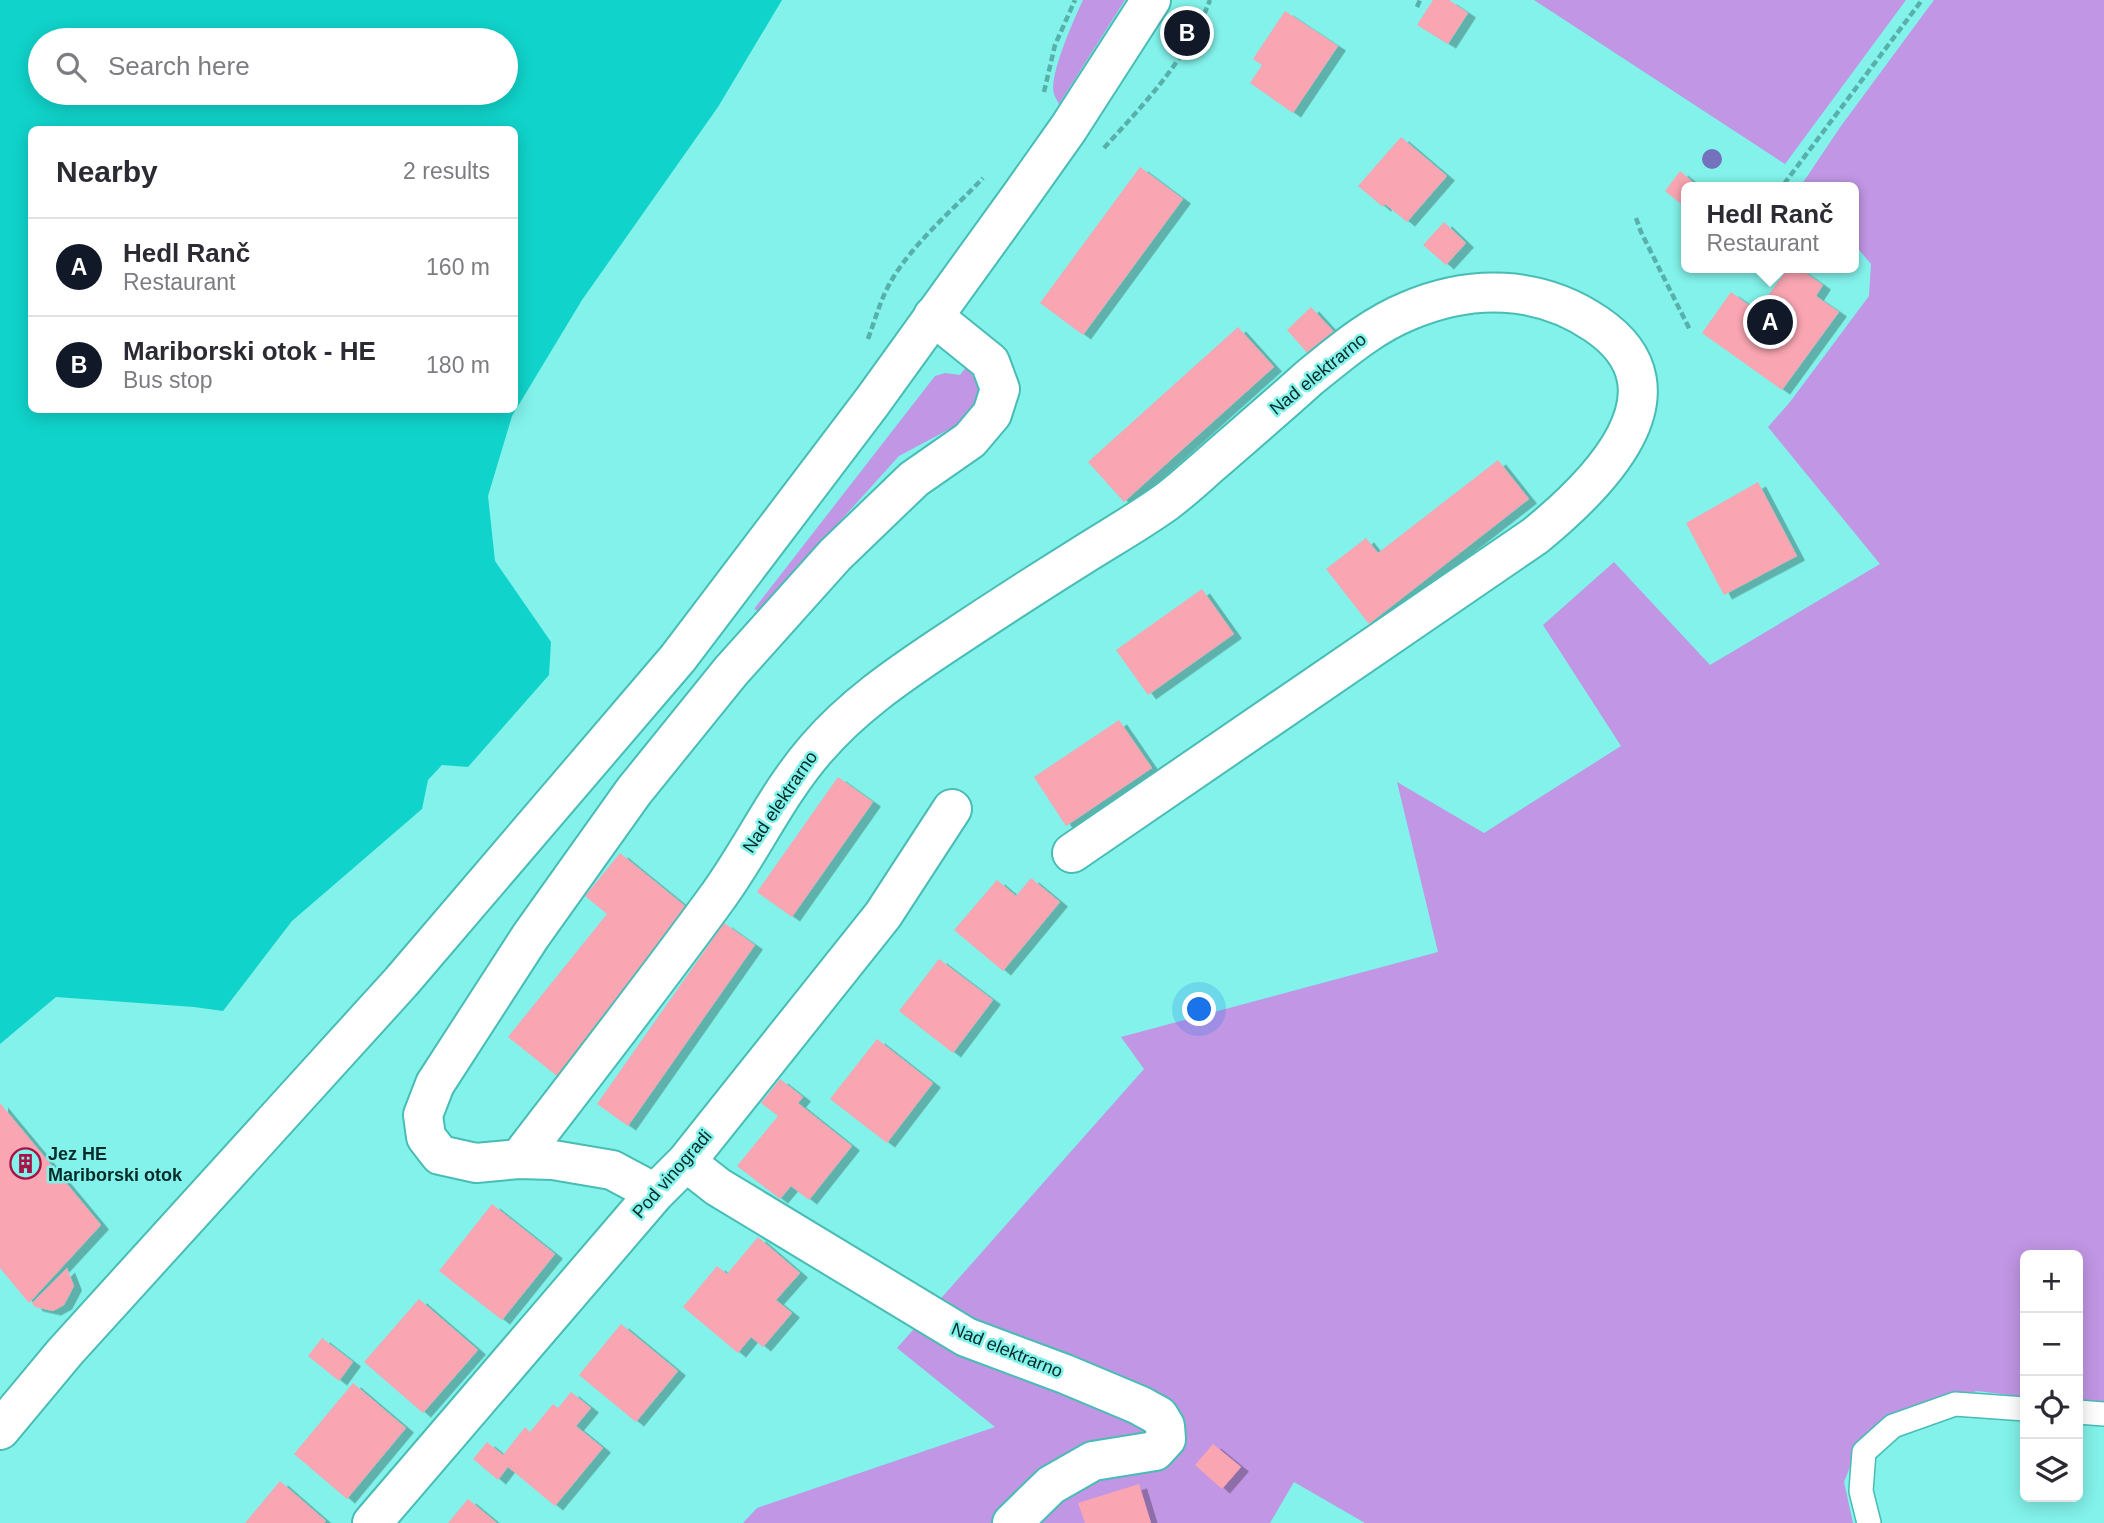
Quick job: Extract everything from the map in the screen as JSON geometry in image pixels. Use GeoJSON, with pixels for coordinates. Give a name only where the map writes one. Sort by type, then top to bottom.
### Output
{"type":"FeatureCollection","features":[{"type":"Feature","properties":{"kind":"street"},"geometry":{"type":"LineString","coordinates":[[0,1430],[65,1352],[401,982],[678,658],[872,402],[1068,129],[1151,0]]}},
{"type":"Feature","properties":{"kind":"street","name":"Nad elektrarno"},"geometry":{"type":"LineString","coordinates":[[519,1159],[719,895],[784,790],[818,747],[863,702],[1008,603],[1167,502],[1348,345],[1406,311],[1443,298],[1505,290],[1540,297],[1567,307],[1610,334],[1632,360],[1638,402],[1623,444],[1600,477],[1573,505],[1535,536],[1072,853]]}},
{"type":"Feature","properties":{"kind":"street"},"geometry":{"type":"LineString","coordinates":[[655,1193],[612,1170],[553,1160],[519,1159],[476,1163],[440,1155],[426,1137],[423,1115],[435,1083],[530,937],[626,802],[731,671],[835,555],[914,479],[970,440],[992,414],[1000,389],[990,362],[933,316]]}},
{"type":"Feature","properties":{"kind":"street","name":"Pod vinogradi"},"geometry":{"type":"LineString","coordinates":[[372,1523],[655,1193],[686,1162],[883,915],[952,809]]}},
{"type":"Feature","properties":{"kind":"street","name":"Nad elektrarno"},"geometry":{"type":"LineString","coordinates":[[686,1162],[718,1187],[966,1337],[1139,1405],[1159,1416],[1166,1426],[1166,1438],[1155,1451],[1093,1461],[1051,1485],[1012,1523]]}},
{"type":"Feature","properties":{"kind":"lane"},"geometry":{"type":"LineString","coordinates":[[1869,1523],[1861,1491],[1864,1452],[1893,1426],[1955,1404],[2020,1409]]}},
{"type":"Feature","properties":{"kind":"lane"},"geometry":{"type":"LineString","coordinates":[[2083,1412],[2104,1414]]}},
{"type":"Feature","properties":{"kind":"path"},"geometry":{"type":"LineString","coordinates":[[1042,98],[1055,45],[1075,0]]}},
{"type":"Feature","properties":{"kind":"path"},"geometry":{"type":"LineString","coordinates":[[1416,7],[1420,0]]}},
{"type":"Feature","properties":{"kind":"path"},"geometry":{"type":"LineString","coordinates":[[1786,182],[1922,0]]}},
{"type":"Feature","properties":{"kind":"path"},"geometry":{"type":"LineString","coordinates":[[867,342],[878,305],[891,280],[917,247],[991,168]]}},
{"type":"Feature","properties":{"kind":"path"},"geometry":{"type":"LineString","coordinates":[[1636,218],[1690,330]]}},
{"type":"Feature","properties":{"kind":"shaded area"},"geometry":{"type":"Polygon","coordinates":[[[1083,0],[1125,0],[1059,104],[1054,94],[1055,75],[1063,47],[1083,0]]]}},
{"type":"Feature","properties":{"kind":"shaded area"},"geometry":{"type":"Polygon","coordinates":[[[1534,0],[1906,0],[1785,164],[1534,0]]]}},
{"type":"Feature","properties":{"kind":"shaded area"},"geometry":{"type":"Polygon","coordinates":[[[1934,0],[2104,0],[2104,1407],[2083,1404],[2083,1250],[2020,1250],[2020,1396],[1977,1391],[1921,1408],[1857,1449],[1844,1482],[1853,1523],[1365,1523],[1294,1482],[1270,1523],[743,1523],[757,1508],[995,1427],[897,1348],[1144,1069],[1121,1037],[1438,952],[1397,782],[1484,833],[1621,746],[1543,625],[1614,562],[1710,665],[1880,564],[1768,427],[1790,402],[1869,296],[1871,264],[1859,250],[1859,182],[1803,182],[1934,0]]]}},
{"type":"Feature","properties":{"kind":"shaded area"},"geometry":{"type":"Polygon","coordinates":[[[966,367],[976,380],[980,395],[975,409],[959,424],[899,456],[759,611],[754,609],[935,376],[945,373],[960,375],[966,367]]]}},
{"type":"Feature","properties":{"kind":"water"},"geometry":{"type":"Polygon","coordinates":[[[0,0],[782,0],[718,107],[582,300],[518,406],[518,126],[28,126],[28,413],[514,413],[488,496],[495,561],[551,642],[549,675],[468,767],[442,765],[428,780],[422,809],[292,921],[223,1011],[56,997],[0,1044],[0,0]]]}},
{"type":"Feature","properties":{"kind":"building"},"geometry":{"type":"Polygon","coordinates":[[[1433,0],[1449,0],[1468,13],[1448,44],[1417,25],[1433,0]]]}},
{"type":"Feature","properties":{"kind":"building"},"geometry":{"type":"Polygon","coordinates":[[[1285,11],[1338,46],[1293,113],[1250,83],[1262,65],[1253,59],[1285,11]]]}},
{"type":"Feature","properties":{"kind":"building"},"geometry":{"type":"Polygon","coordinates":[[[1401,137],[1447,176],[1407,222],[1385,204],[1383,207],[1358,186],[1401,137]]]}},
{"type":"Feature","properties":{"kind":"building"},"geometry":{"type":"Polygon","coordinates":[[[1140,167],[1183,199],[1083,335],[1040,303],[1140,167]]]}},
{"type":"Feature","properties":{"kind":"building"},"geometry":{"type":"Polygon","coordinates":[[[1680,171],[1693,182],[1681,182],[1681,204],[1665,191],[1680,171]]]}},
{"type":"Feature","properties":{"kind":"building"},"geometry":{"type":"Polygon","coordinates":[[[1444,222],[1466,243],[1446,265],[1423,245],[1444,222]]]}},
{"type":"Feature","properties":{"kind":"building"},"geometry":{"type":"Polygon","coordinates":[[[1784,273],[1806,273],[1823,285],[1816,296],[1839,312],[1782,390],[1702,333],[1731,292],[1757,311],[1784,273]]]}},
{"type":"Feature","properties":{"kind":"building"},"geometry":{"type":"Polygon","coordinates":[[[1311,307],[1335,333],[1310,356],[1287,330],[1311,307]]]}},
{"type":"Feature","properties":{"kind":"building"},"geometry":{"type":"Polygon","coordinates":[[[1238,327],[1274,367],[1124,502],[1088,462],[1238,327]]]}},
{"type":"Feature","properties":{"kind":"building"},"geometry":{"type":"Polygon","coordinates":[[[1498,460],[1529,499],[1369,624],[1326,569],[1366,538],[1378,553],[1498,460]]]}},
{"type":"Feature","properties":{"kind":"building"},"geometry":{"type":"Polygon","coordinates":[[[1758,482],[1797,556],[1724,595],[1686,523],[1758,482]]]}},
{"type":"Feature","properties":{"kind":"building"},"geometry":{"type":"Polygon","coordinates":[[[1202,589],[1234,634],[1148,695],[1116,650],[1202,589]]]}},
{"type":"Feature","properties":{"kind":"building"},"geometry":{"type":"Polygon","coordinates":[[[1119,720],[1152,768],[1066,826],[1034,777],[1119,720]]]}},
{"type":"Feature","properties":{"kind":"building"},"geometry":{"type":"Polygon","coordinates":[[[838,777],[873,802],[792,917],[757,892],[838,777]]]}},
{"type":"Feature","properties":{"kind":"building"},"geometry":{"type":"Polygon","coordinates":[[[620,853],[690,910],[557,1076],[508,1037],[607,914],[585,896],[620,853]]]}},
{"type":"Feature","properties":{"kind":"building"},"geometry":{"type":"Polygon","coordinates":[[[1031,878],[1060,902],[1003,971],[954,930],[997,880],[1016,896],[1031,878]]]}},
{"type":"Feature","properties":{"kind":"building"},"geometry":{"type":"Polygon","coordinates":[[[724,923],[755,945],[628,1126],[597,1104],[724,923]]]}},
{"type":"Feature","properties":{"kind":"building"},"geometry":{"type":"Polygon","coordinates":[[[939,959],[993,1000],[953,1053],[899,1011],[939,959]]]}},
{"type":"Feature","properties":{"kind":"building"},"geometry":{"type":"Polygon","coordinates":[[[877,1039],[933,1083],[887,1143],[830,1099],[877,1039]]]}},
{"type":"Feature","properties":{"kind":"building"},"geometry":{"type":"Polygon","coordinates":[[[780,1079],[803,1097],[798,1103],[852,1146],[809,1200],[791,1186],[780,1199],[737,1166],[778,1116],[761,1103],[780,1079]]]}},
{"type":"Feature","properties":{"kind":"building","name":"Jez HE Mariborski otok"},"geometry":{"type":"Polygon","coordinates":[[[0,1103],[101,1225],[29,1303],[0,1268],[0,1103]]]}},
{"type":"Feature","properties":{"kind":"building"},"geometry":{"type":"Polygon","coordinates":[[[492,1204],[555,1254],[502,1320],[439,1271],[492,1204]]]}},
{"type":"Feature","properties":{"kind":"building"},"geometry":{"type":"Polygon","coordinates":[[[758,1237],[800,1273],[776,1300],[792,1313],[763,1347],[751,1337],[738,1353],[683,1307],[717,1266],[727,1274],[758,1237]]]}},
{"type":"Feature","properties":{"kind":"building"},"geometry":{"type":"Polygon","coordinates":[[[67,1268],[74,1286],[64,1305],[53,1311],[35,1307],[32,1303],[67,1268]]]}},
{"type":"Feature","properties":{"kind":"building"},"geometry":{"type":"Polygon","coordinates":[[[419,1299],[478,1350],[423,1413],[364,1362],[419,1299]]]}},
{"type":"Feature","properties":{"kind":"building"},"geometry":{"type":"Polygon","coordinates":[[[621,1324],[678,1371],[636,1422],[579,1375],[621,1324]]]}},
{"type":"Feature","properties":{"kind":"building"},"geometry":{"type":"Polygon","coordinates":[[[322,1338],[353,1362],[339,1381],[308,1356],[322,1338]]]}},
{"type":"Feature","properties":{"kind":"building"},"geometry":{"type":"Polygon","coordinates":[[[353,1383],[406,1428],[347,1499],[294,1454],[353,1383]]]}},
{"type":"Feature","properties":{"kind":"building"},"geometry":{"type":"Polygon","coordinates":[[[571,1392],[591,1408],[576,1426],[603,1448],[555,1506],[508,1467],[498,1480],[473,1459],[487,1442],[503,1455],[525,1427],[530,1432],[553,1404],[558,1408],[571,1392]]]}},
{"type":"Feature","properties":{"kind":"building"},"geometry":{"type":"Polygon","coordinates":[[[1213,1444],[1241,1467],[1222,1489],[1195,1465],[1213,1444]]]}},
{"type":"Feature","properties":{"kind":"building"},"geometry":{"type":"Polygon","coordinates":[[[280,1481],[326,1521],[245,1523],[280,1481]]]}},
{"type":"Feature","properties":{"kind":"building"},"geometry":{"type":"Polygon","coordinates":[[[1139,1484],[1151,1523],[1085,1523],[1078,1503],[1139,1484]]]}},
{"type":"Feature","properties":{"kind":"building"},"geometry":{"type":"Polygon","coordinates":[[[468,1499],[497,1523],[448,1523],[468,1499]]]}},
{"type":"Feature","properties":{"kind":"place","name":"Mariborski otok - HE"},"geometry":{"type":"Point","coordinates":[1187,33]}},
{"type":"Feature","properties":{"kind":"place","name":"Hedl Ranč"},"geometry":{"type":"Point","coordinates":[1770,322]}},
{"type":"Feature","properties":{"kind":"place","name":"Jez HE Mariborski otok"},"geometry":{"type":"Point","coordinates":[25,1164]}}]}
